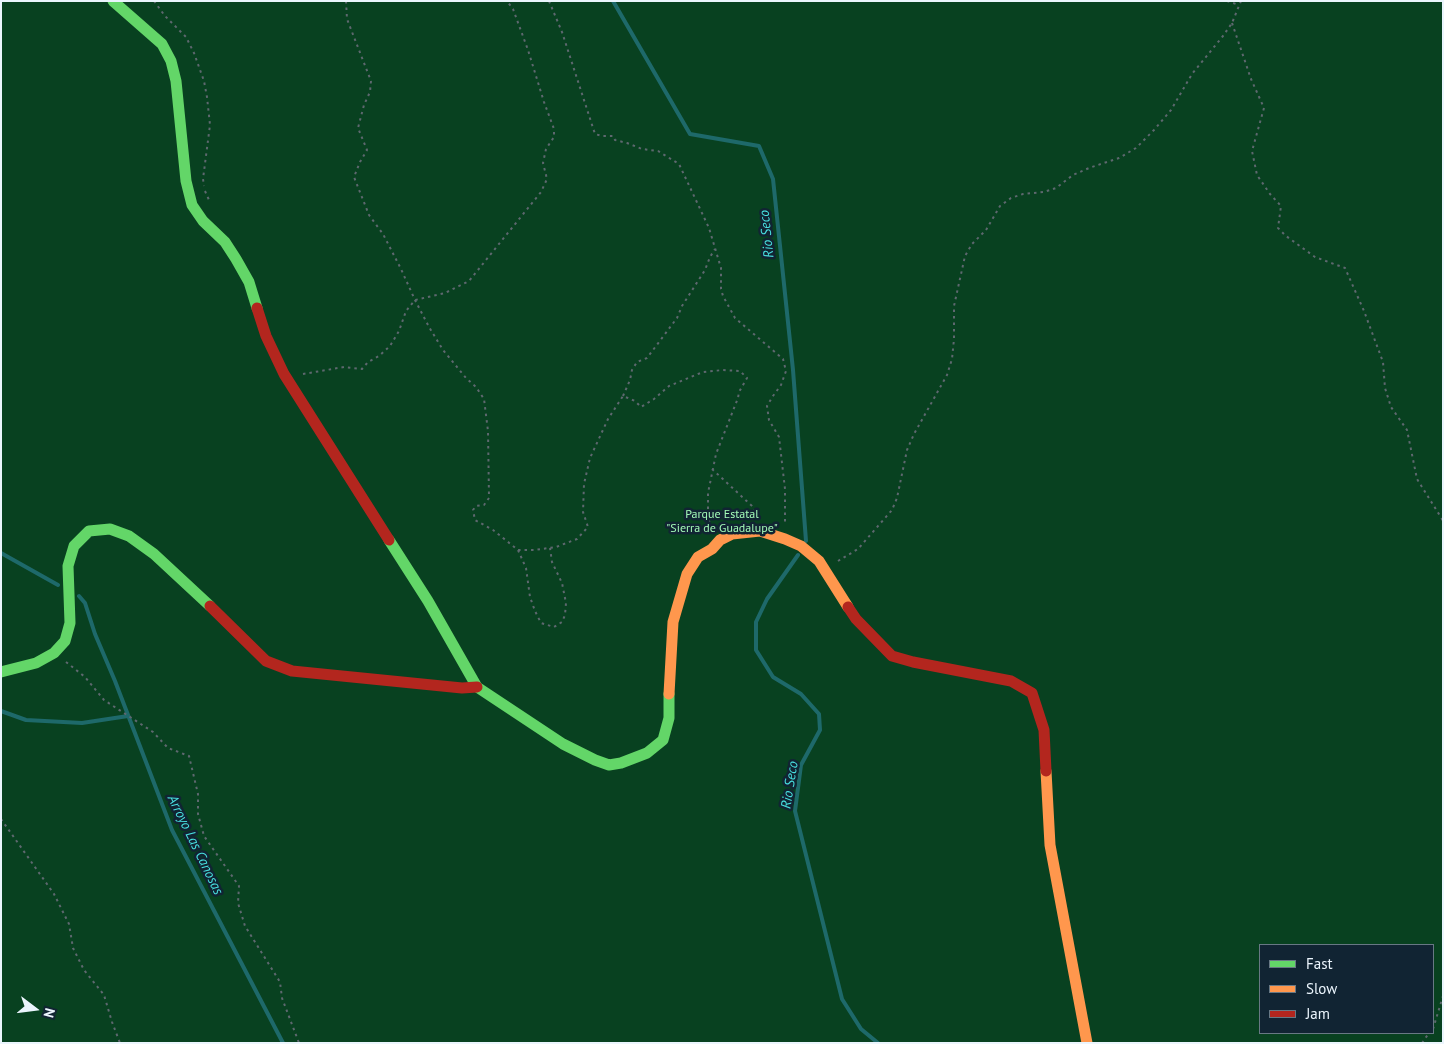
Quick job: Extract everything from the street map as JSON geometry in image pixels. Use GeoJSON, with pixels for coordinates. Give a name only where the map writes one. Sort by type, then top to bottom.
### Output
{"type":"FeatureCollection","features":[{"type":"Feature","properties":{"kind":"street"},"geometry":{"type":"LineString","coordinates":[[113,1],[162,44],[171,61],[176,81],[186,181],[192,206],[203,221],[225,242],[236,259],[249,282],[266,336],[287,378],[428,601],[477,687],[563,744],[595,760],[609,765],[621,763],[647,753],[663,740],[669,718],[668,681],[673,622],[687,574],[698,557],[712,549],[720,540],[732,534],[745,532],[760,531],[801,546],[819,561],[856,619],[892,656],[913,662],[1011,681],[1032,693],[1044,730],[1050,845],[1087,1043]]}},
{"type":"Feature","properties":{"kind":"street"},"geometry":{"type":"LineString","coordinates":[[1,672],[36,663],[54,652],[65,641],[70,623],[68,566],[74,546],[89,531],[110,529],[129,536],[154,554],[192,588],[266,661],[279,667],[292,671],[462,688],[477,687]]}},
{"type":"Feature","properties":{"kind":"path"},"geometry":{"type":"LineString","coordinates":[[154,1],[165,16],[186,37],[204,81],[210,125],[203,179],[210,204]]}},
{"type":"Feature","properties":{"kind":"path"},"geometry":{"type":"LineString","coordinates":[[346,1],[347,20],[371,81],[370,92],[358,128],[367,150],[354,177],[369,215],[387,243],[401,269],[414,300],[443,350],[476,387],[484,399],[488,431],[489,498],[484,505],[476,506],[473,510],[474,520],[493,530],[518,550],[526,568],[530,597],[535,611],[541,623],[554,627],[562,622],[566,603],[562,583],[552,562],[550,548]]}},
{"type":"Feature","properties":{"kind":"path"},"geometry":{"type":"LineString","coordinates":[[287,378],[344,367],[362,369],[368,362],[379,356],[390,346],[399,331],[406,311],[414,300],[445,292],[469,281],[541,192],[547,179],[543,162],[546,149],[554,137],[554,129],[528,50],[508,1]]}},
{"type":"Feature","properties":{"kind":"path"},"geometry":{"type":"LineString","coordinates":[[549,1],[562,32],[595,134],[613,136],[615,140],[642,149],[658,151],[679,164],[709,228],[721,268],[723,296],[735,318],[783,359],[786,371],[781,385],[768,406],[769,420],[779,437],[785,489],[787,540]]}},
{"type":"Feature","properties":{"kind":"path"},"geometry":{"type":"LineString","coordinates":[[1227,1],[1240,5]]}},
{"type":"Feature","properties":{"kind":"path"},"geometry":{"type":"LineString","coordinates":[[819,561],[833,564],[858,549],[892,510],[897,498],[907,450],[947,375],[952,359],[954,306],[965,256],[972,244],[986,230],[1000,206],[1010,198],[1056,188],[1074,175],[1118,158],[1136,148],[1171,110],[1192,74],[1232,23],[1241,1]]}},
{"type":"Feature","properties":{"kind":"path"},"geometry":{"type":"LineString","coordinates":[[1232,23],[1251,79],[1264,108],[1252,151],[1257,175],[1281,206],[1278,228],[1315,257],[1344,268],[1364,311],[1383,362],[1385,388],[1391,408],[1407,430],[1417,479],[1442,519],[1443,524]]}},
{"type":"Feature","properties":{"kind":"path"},"geometry":{"type":"LineString","coordinates":[[518,550],[556,547],[577,539],[588,527],[583,512],[584,484],[590,458],[608,419],[623,396],[632,370],[637,362],[647,358],[677,318],[682,306],[705,270],[715,248]]}},
{"type":"Feature","properties":{"kind":"path"},"geometry":{"type":"LineString","coordinates":[[623,396],[635,401],[641,407],[669,386],[703,372],[740,371],[747,378],[739,392],[712,469],[708,493],[712,549]]}},
{"type":"Feature","properties":{"kind":"path"},"geometry":{"type":"LineString","coordinates":[[712,469],[752,506],[759,520],[760,531]]}},
{"type":"Feature","properties":{"kind":"path"},"geometry":{"type":"LineString","coordinates":[[54,652],[85,677],[104,700],[152,732],[168,748],[189,756],[198,794],[198,814],[204,836],[239,886],[238,903],[244,926],[280,982],[282,998],[299,1043]]}},
{"type":"Feature","properties":{"kind":"path"},"geometry":{"type":"LineString","coordinates":[[1,819],[54,894],[69,924],[73,948],[84,970],[104,995],[120,1043]]}},
{"type":"Feature","properties":{"kind":"path"},"geometry":{"type":"LineString","coordinates":[[1434,1025],[1443,996]]}},
{"type":"Feature","properties":{"kind":"green space","name":"Parque Estatal \"Sierra de Guadalupe\""},"geometry":{"type":"Polygon","coordinates":[[[1,1],[1443,1],[1443,1043],[1,1043],[1,1]]]}},
{"type":"Feature","properties":{"kind":"waterway","name":"Rio Seco"},"geometry":{"type":"LineString","coordinates":[[613,1],[690,134],[759,146],[773,179],[793,370],[806,541]]}},
{"type":"Feature","properties":{"kind":"waterway","name":"Arroyo Las Canosas"},"geometry":{"type":"LineString","coordinates":[[1,553],[58,585]]}},
{"type":"Feature","properties":{"kind":"waterway","name":"Rio Seco"},"geometry":{"type":"LineString","coordinates":[[798,555],[767,599],[756,622],[756,650],[773,677],[801,694],[819,714],[820,730],[801,765],[795,811],[842,999],[861,1029],[878,1043]]}},
{"type":"Feature","properties":{"kind":"waterway","name":"Arroyo Las Canosas"},"geometry":{"type":"LineString","coordinates":[[79,596],[85,603],[95,634],[172,830],[283,1043]]}},
{"type":"Feature","properties":{"kind":"waterway"},"geometry":{"type":"LineString","coordinates":[[1,711],[26,720],[82,723],[128,716]]}},
{"type":"Feature","properties":{"kind":"traffic: fast"},"geometry":{"type":"LineString","coordinates":[[113,1],[162,44],[171,61],[176,81],[186,181],[192,205],[203,221],[225,242],[236,259],[249,282],[257,308]]}},
{"type":"Feature","properties":{"kind":"traffic: fast"},"geometry":{"type":"LineString","coordinates":[[1,672],[36,663],[54,653],[65,641],[70,623],[68,566],[74,546],[89,531],[110,529],[129,536],[154,554],[210,606]]}},
{"type":"Feature","properties":{"kind":"traffic: fast"},"geometry":{"type":"LineString","coordinates":[[389,540],[428,601],[477,687],[563,744],[609,765],[621,763],[647,753],[663,740],[669,718],[669,694]]}},
{"type":"Feature","properties":{"kind":"traffic: slow"},"geometry":{"type":"LineString","coordinates":[[669,694],[673,622],[687,574],[698,557],[712,549],[720,540],[732,534],[760,531],[801,546],[819,561],[848,607]]}},
{"type":"Feature","properties":{"kind":"traffic: slow"},"geometry":{"type":"LineString","coordinates":[[1046,771],[1050,845],[1087,1043]]}},
{"type":"Feature","properties":{"kind":"traffic: jam"},"geometry":{"type":"LineString","coordinates":[[257,308],[266,336],[284,374],[389,540]]}},
{"type":"Feature","properties":{"kind":"traffic: jam"},"geometry":{"type":"LineString","coordinates":[[210,606],[266,661],[292,671],[462,688],[477,687]]}},
{"type":"Feature","properties":{"kind":"traffic: jam"},"geometry":{"type":"LineString","coordinates":[[848,607],[856,619],[892,656],[913,662],[1011,681],[1032,693],[1044,730],[1046,771]]}}]}
